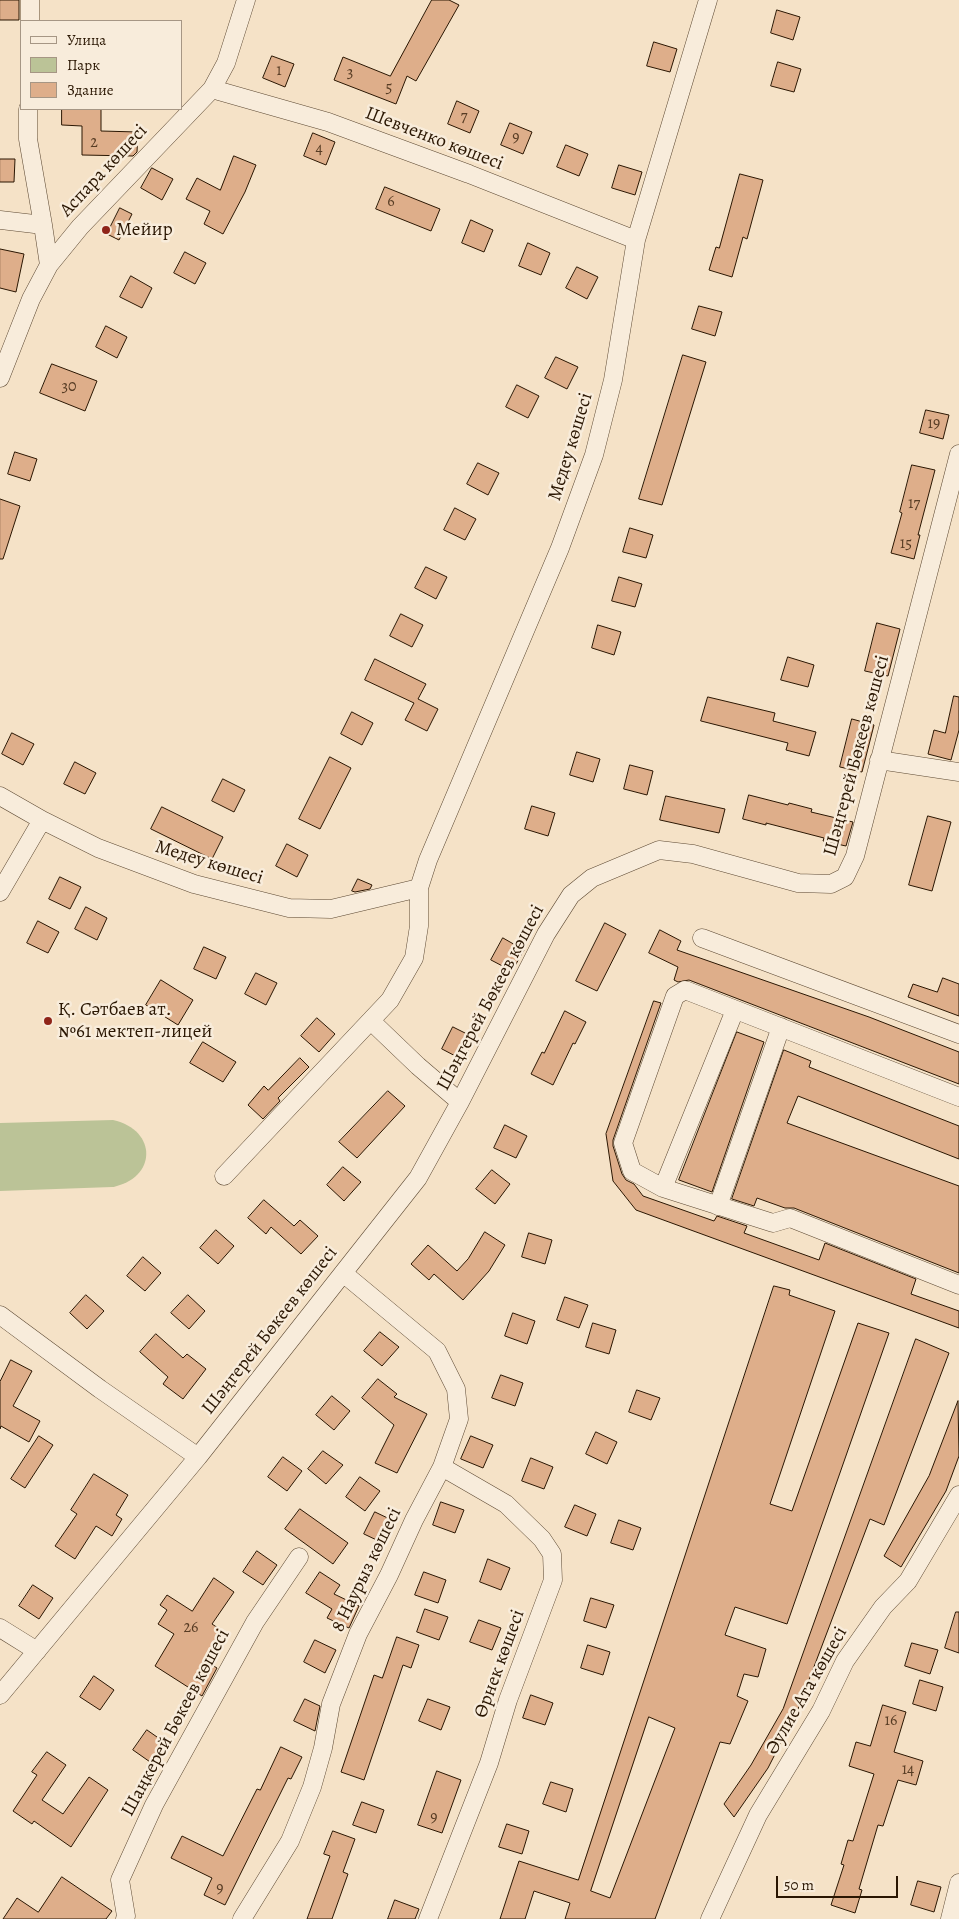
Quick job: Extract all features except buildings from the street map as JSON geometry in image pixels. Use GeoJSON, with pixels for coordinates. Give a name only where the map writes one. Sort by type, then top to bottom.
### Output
{"type":"FeatureCollection","features":[{"type":"Feature","properties":{"kind":"street"},"geometry":{"type":"LineString","coordinates":[[30,0],[30,20]]}},
{"type":"Feature","properties":{"kind":"street","name":"Аспара көшесі"},"geometry":{"type":"LineString","coordinates":[[0,378],[31,299],[49,265],[80,227],[212,89],[226,63],[246,0]]}},
{"type":"Feature","properties":{"kind":"street","name":"Медеу көшесі"},"geometry":{"type":"LineString","coordinates":[[224,1176],[390,1000],[414,958],[419,926],[419,888],[428,860],[560,548],[594,455],[613,380],[636,240],[708,0]]}},
{"type":"Feature","properties":{"kind":"street","name":"Шевченко көшесі"},"geometry":{"type":"LineString","coordinates":[[212,89],[328,122],[469,174],[636,240]]}},
{"type":"Feature","properties":{"kind":"street"},"geometry":{"type":"LineString","coordinates":[[28,110],[28,139],[49,265]]}},
{"type":"Feature","properties":{"kind":"street"},"geometry":{"type":"LineString","coordinates":[[0,220],[43,225]]}},
{"type":"Feature","properties":{"kind":"street","name":"Шәңгерей Бөкеев көшесі"},"geometry":{"type":"LineString","coordinates":[[0,1695],[198,1457],[418,1178],[460,1102],[546,934],[571,895],[592,878],[659,850],[693,854],[798,883],[831,884],[846,877],[855,856],[959,454]]}},
{"type":"Feature","properties":{"kind":"street"},"geometry":{"type":"LineString","coordinates":[[879,760],[959,772]]}},
{"type":"Feature","properties":{"kind":"street","name":"Медеу көшесі"},"geometry":{"type":"LineString","coordinates":[[0,796],[42,820],[98,848],[194,884],[289,908],[331,909],[419,888]]}},
{"type":"Feature","properties":{"kind":"street"},"geometry":{"type":"LineString","coordinates":[[0,892],[42,820]]}},
{"type":"Feature","properties":{"kind":"street"},"geometry":{"type":"LineString","coordinates":[[702,938],[959,1034]]}},
{"type":"Feature","properties":{"kind":"street"},"geometry":{"type":"LineString","coordinates":[[959,1097],[685,990],[675,996],[623,1143],[632,1171],[663,1188],[773,1223],[790,1218],[959,1284]]}},
{"type":"Feature","properties":{"kind":"street"},"geometry":{"type":"LineString","coordinates":[[663,1188],[735,1010]]}},
{"type":"Feature","properties":{"kind":"street"},"geometry":{"type":"LineString","coordinates":[[370,1021],[460,1102]]}},
{"type":"Feature","properties":{"kind":"street"},"geometry":{"type":"LineString","coordinates":[[718,1206],[781,1028]]}},
{"type":"Feature","properties":{"kind":"street","name":"8 Наурыз көшесі"},"geometry":{"type":"LineString","coordinates":[[242,1919],[290,1842],[312,1787],[323,1748],[331,1704],[358,1634],[442,1467],[459,1419],[456,1389],[436,1351],[343,1273]]}},
{"type":"Feature","properties":{"kind":"street"},"geometry":{"type":"LineString","coordinates":[[0,1316],[198,1457]]}},
{"type":"Feature","properties":{"kind":"street","name":"Өрнек көшесі"},"geometry":{"type":"LineString","coordinates":[[428,1919],[486,1772],[508,1700],[553,1580],[552,1554],[542,1538],[506,1504],[442,1467]]}},
{"type":"Feature","properties":{"kind":"street","name":"Әулие Ата көшесі"},"geometry":{"type":"LineString","coordinates":[[710,1919],[758,1815],[821,1712],[845,1661],[883,1607],[908,1581],[959,1495]]}},
{"type":"Feature","properties":{"kind":"street","name":"Шаңкерей Бөкеев көшесі"},"geometry":{"type":"LineString","coordinates":[[126,1919],[120,1880],[154,1805],[255,1622],[299,1557]]}},
{"type":"Feature","properties":{"kind":"street"},"geometry":{"type":"LineString","coordinates":[[0,1628],[37,1651]]}},
{"type":"Feature","properties":{"kind":"street"},"geometry":{"type":"LineString","coordinates":[[950,1919],[959,1883]]}},
{"type":"Feature","properties":{"kind":"green space"},"geometry":{"type":"Polygon","coordinates":[[[113,1120],[128,1125],[144,1143],[146,1154],[144,1165],[137,1175],[127,1182],[112,1187],[0,1191],[0,1123],[113,1120]]]}},
{"type":"Feature","properties":{"kind":"place","name":"Мейир"},"geometry":{"type":"Point","coordinates":[106,230]}},
{"type":"Feature","properties":{"kind":"place","name":"Қ. Сәтбаев ат. №61 мектеп-лицей"},"geometry":{"type":"Point","coordinates":[48,1021]}}]}
